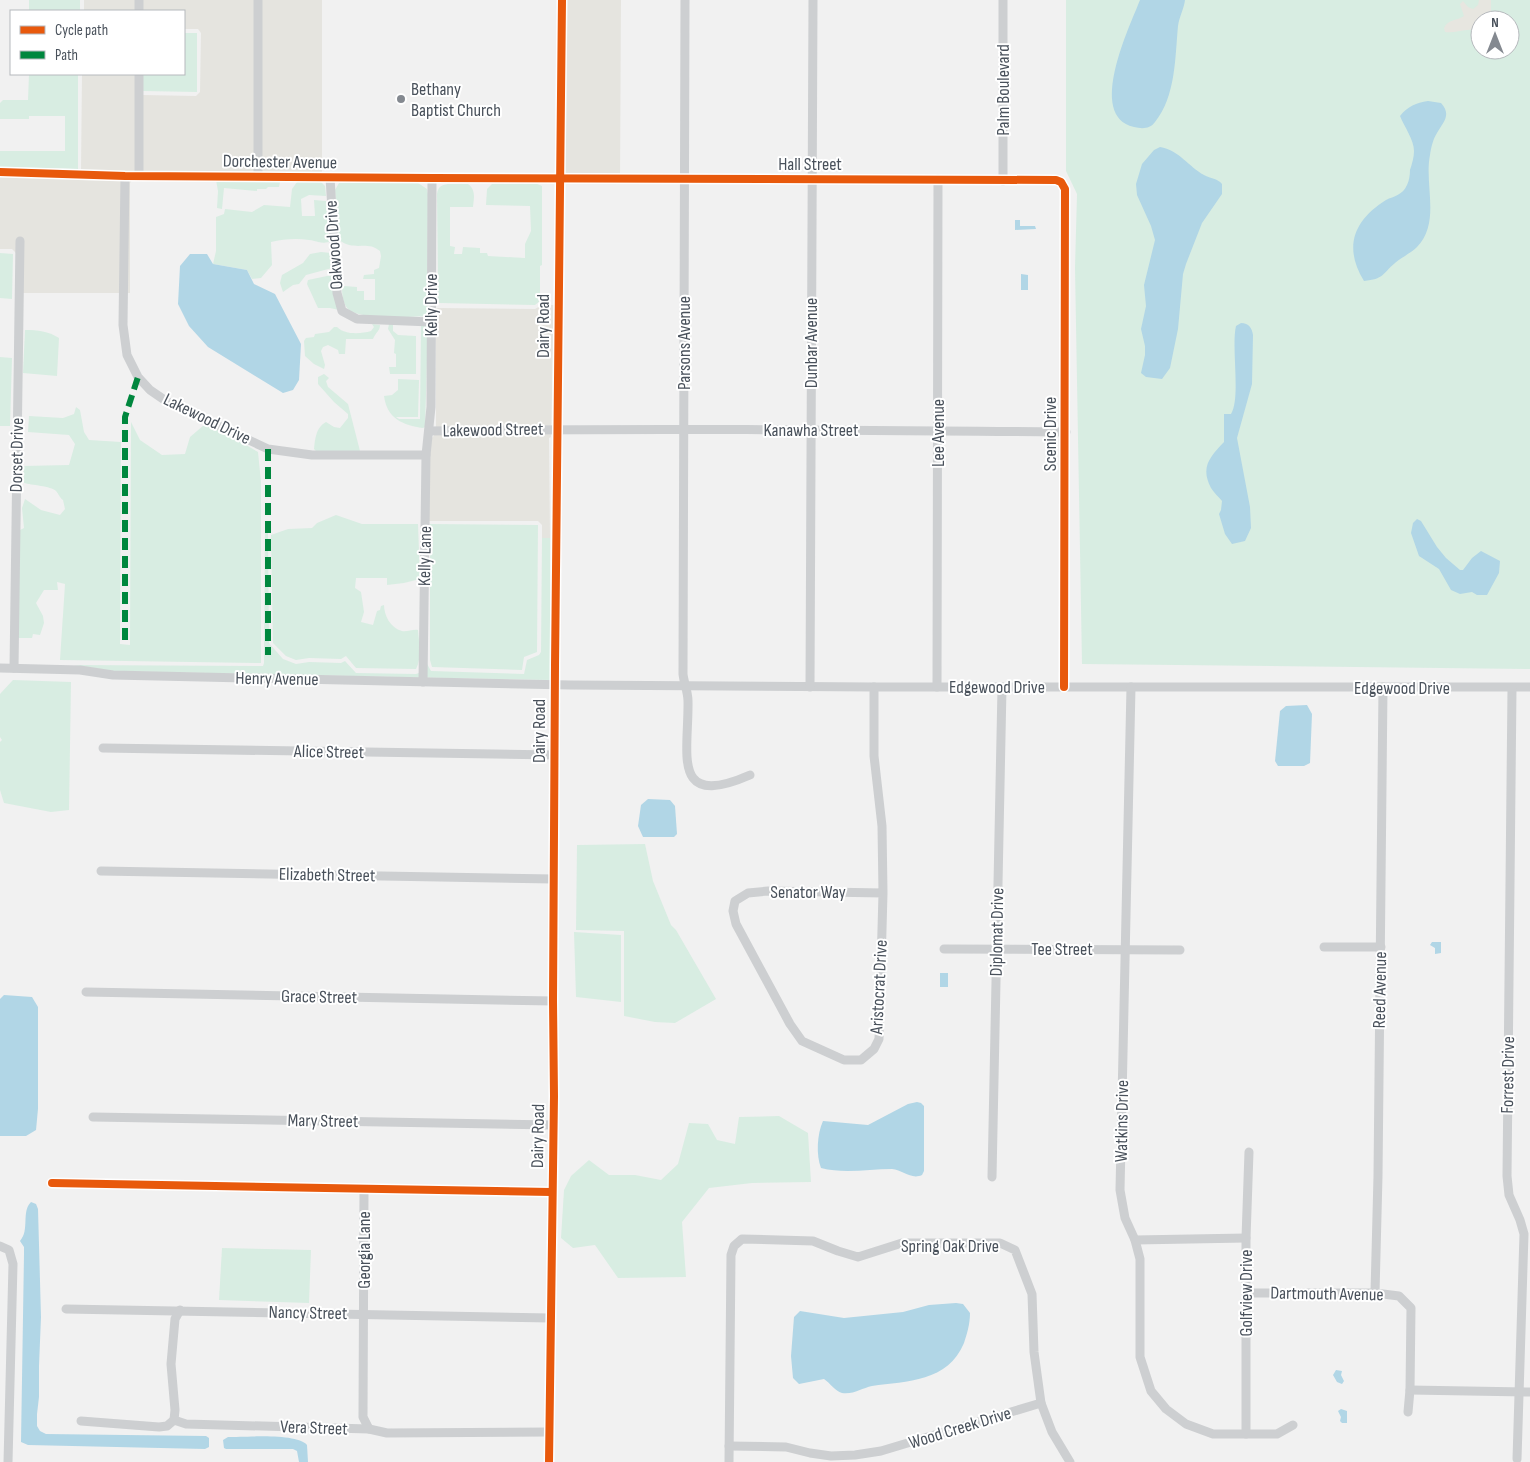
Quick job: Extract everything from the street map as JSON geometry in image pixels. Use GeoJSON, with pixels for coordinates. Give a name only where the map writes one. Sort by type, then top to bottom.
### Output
{"type":"FeatureCollection","features":[{"type":"Feature","properties":{"kind":"street"},"geometry":{"type":"LineString","coordinates":[[258,0],[258,177]]}},
{"type":"Feature","properties":{"kind":"street","name":"Dairy Road"},"geometry":{"type":"LineString","coordinates":[[549,1462],[562,0]]}},
{"type":"Feature","properties":{"kind":"street","name":"Parsons Avenue"},"geometry":{"type":"LineString","coordinates":[[685,0],[683,674],[688,698],[688,768],[692,779],[700,784],[711,786],[731,784],[750,775]]}},
{"type":"Feature","properties":{"kind":"street","name":"Dunbar Avenue"},"geometry":{"type":"LineString","coordinates":[[810,687],[813,0]]}},
{"type":"Feature","properties":{"kind":"street","name":"Palm Boulevard"},"geometry":{"type":"LineString","coordinates":[[1003,0],[1003,180]]}},
{"type":"Feature","properties":{"kind":"street"},"geometry":{"type":"LineString","coordinates":[[138,176],[139,75]]}},
{"type":"Feature","properties":{"kind":"street","name":"Dorchester Avenue"},"geometry":{"type":"LineString","coordinates":[[0,172],[125,176],[559,179]]}},
{"type":"Feature","properties":{"kind":"street","name":"Lakewood Drive"},"geometry":{"type":"LineString","coordinates":[[125,176],[123,325],[127,355],[138,377],[150,390],[166,401],[268,450],[312,455],[426,455]]}},
{"type":"Feature","properties":{"kind":"street","name":"Oakwood Drive"},"geometry":{"type":"LineString","coordinates":[[330,177],[337,293],[342,311],[357,319],[431,322]]}},
{"type":"Feature","properties":{"kind":"street","name":"Kelly Drive"},"geometry":{"type":"LineString","coordinates":[[429,431],[431,407],[432,178]]}},
{"type":"Feature","properties":{"kind":"street","name":"Hall Street"},"geometry":{"type":"LineString","coordinates":[[559,179],[812,178],[1056,180],[1061,182]]}},
{"type":"Feature","properties":{"kind":"street","name":"Lee Avenue"},"geometry":{"type":"LineString","coordinates":[[937,687],[938,179]]}},
{"type":"Feature","properties":{"kind":"street","name":"Scenic Drive"},"geometry":{"type":"LineString","coordinates":[[1061,182],[1065,189],[1064,687]]}},
{"type":"Feature","properties":{"kind":"street","name":"Dorset Drive"},"geometry":{"type":"LineString","coordinates":[[14,668],[20,241]]}},
{"type":"Feature","properties":{"kind":"street","name":"Kanawha Street"},"geometry":{"type":"LineString","coordinates":[[557,429],[1066,432]]}},
{"type":"Feature","properties":{"kind":"street","name":"Lakewood Street"},"geometry":{"type":"LineString","coordinates":[[429,431],[557,429]]}},
{"type":"Feature","properties":{"kind":"street","name":"Kelly Lane"},"geometry":{"type":"LineString","coordinates":[[423,682],[426,455],[429,431]]}},
{"type":"Feature","properties":{"kind":"street","name":"Henry Avenue"},"geometry":{"type":"LineString","coordinates":[[0,668],[80,670],[112,675],[555,685]]}},
{"type":"Feature","properties":{"kind":"street","name":"Edgewood Drive"},"geometry":{"type":"LineString","coordinates":[[555,685],[1002,688],[1530,688]]}},
{"type":"Feature","properties":{"kind":"street","name":"Aristocrat Drive"},"geometry":{"type":"LineString","coordinates":[[735,901],[733,911],[736,924],[790,1024],[802,1041],[844,1060],[861,1060],[874,1050],[879,1039],[883,893],[882,826],[874,756],[874,687]]}},
{"type":"Feature","properties":{"kind":"street","name":"Diplomat Drive"},"geometry":{"type":"LineString","coordinates":[[992,1177],[1002,688]]}},
{"type":"Feature","properties":{"kind":"street","name":"Watkins Drive"},"geometry":{"type":"LineString","coordinates":[[1131,688],[1120,1190],[1125,1218],[1135,1240],[1140,1259],[1140,1357],[1151,1390],[1166,1409],[1186,1424],[1213,1434],[1277,1434],[1293,1425]]}},
{"type":"Feature","properties":{"kind":"street","name":"Reed Avenue"},"geometry":{"type":"LineString","coordinates":[[1375,1293],[1383,688]]}},
{"type":"Feature","properties":{"kind":"street","name":"Forrest Drive"},"geometry":{"type":"LineString","coordinates":[[1512,688],[1507,1176],[1509,1195],[1524,1234],[1517,1459]]}},
{"type":"Feature","properties":{"kind":"street","name":"Alice Street"},"geometry":{"type":"LineString","coordinates":[[103,748],[554,755]]}},
{"type":"Feature","properties":{"kind":"street","name":"Elizabeth Street"},"geometry":{"type":"LineString","coordinates":[[101,871],[554,879]]}},
{"type":"Feature","properties":{"kind":"street","name":"Senator Way"},"geometry":{"type":"LineString","coordinates":[[735,901],[748,893],[760,892],[883,893]]}},
{"type":"Feature","properties":{"kind":"street"},"geometry":{"type":"LineString","coordinates":[[1324,947],[1381,947]]}},
{"type":"Feature","properties":{"kind":"street","name":"Tee Street"},"geometry":{"type":"LineString","coordinates":[[944,949],[1180,950]]}},
{"type":"Feature","properties":{"kind":"street","name":"Grace Street"},"geometry":{"type":"LineString","coordinates":[[86,992],[553,1001]]}},
{"type":"Feature","properties":{"kind":"street","name":"Mary Street"},"geometry":{"type":"LineString","coordinates":[[93,1117],[553,1125]]}},
{"type":"Feature","properties":{"kind":"street","name":"Golfview Drive"},"geometry":{"type":"LineString","coordinates":[[1246,1434],[1246,1238],[1249,1152]]}},
{"type":"Feature","properties":{"kind":"street"},"geometry":{"type":"LineString","coordinates":[[52,1183],[552,1192]]}},
{"type":"Feature","properties":{"kind":"street","name":"Georgia Lane"},"geometry":{"type":"LineString","coordinates":[[364,1190],[363,1417],[369,1429]]}},
{"type":"Feature","properties":{"kind":"street"},"geometry":{"type":"LineString","coordinates":[[1135,1240],[1246,1238]]}},
{"type":"Feature","properties":{"kind":"street","name":"Spring Oak Drive"},"geometry":{"type":"LineString","coordinates":[[729,1462],[731,1255],[734,1246],[742,1240],[813,1241],[858,1257],[902,1243],[1000,1243],[1015,1250],[1032,1294],[1035,1366],[1041,1403],[1052,1432],[1070,1462]]}},
{"type":"Feature","properties":{"kind":"street"},"geometry":{"type":"LineString","coordinates":[[0,1246],[10,1250],[13,1264],[8,1462]]}},
{"type":"Feature","properties":{"kind":"street","name":"Dartmouth Avenue"},"geometry":{"type":"LineString","coordinates":[[1246,1293],[1375,1293],[1399,1296],[1411,1308],[1408,1412]]}},
{"type":"Feature","properties":{"kind":"street","name":"Nancy Street"},"geometry":{"type":"LineString","coordinates":[[66,1309],[550,1318]]}},
{"type":"Feature","properties":{"kind":"street"},"geometry":{"type":"LineString","coordinates":[[174,1420],[175,1410],[171,1364],[175,1319],[180,1310]]}},
{"type":"Feature","properties":{"kind":"street"},"geometry":{"type":"LineString","coordinates":[[1410,1390],[1530,1392]]}},
{"type":"Feature","properties":{"kind":"street","name":"Wood Creek Drive"},"geometry":{"type":"LineString","coordinates":[[729,1446],[786,1447],[831,1456],[855,1455],[881,1451],[1041,1403]]}},
{"type":"Feature","properties":{"kind":"street","name":"Vera Street"},"geometry":{"type":"LineString","coordinates":[[81,1421],[159,1427],[167,1426],[174,1420],[186,1424],[369,1429],[387,1434],[549,1432]]}},
{"type":"Feature","properties":{"kind":"shaded area"},"geometry":{"type":"Polygon","coordinates":[[[84,0],[322,0],[322,176],[133,179],[130,183],[130,293],[16,293],[16,253],[12,249],[0,249],[0,172],[81,171],[82,75],[139,75],[143,95],[196,96],[200,92],[201,33],[198,29],[185,29],[185,10],[84,10],[84,0]]]}},
{"type":"Feature","properties":{"kind":"shaded area"},"geometry":{"type":"Polygon","coordinates":[[[566,0],[621,0],[620,177],[563,177],[566,0]]]}},
{"type":"Feature","properties":{"kind":"shaded area"},"geometry":{"type":"Polygon","coordinates":[[[542,305],[554,305],[551,437],[549,438],[550,538],[542,538],[542,525],[538,521],[428,521],[428,443],[436,433],[436,308],[535,309],[542,305]]]}},
{"type":"Feature","properties":{"kind":"green space"},"geometry":{"type":"Polygon","coordinates":[[[29,0],[80,0],[80,10],[29,10],[29,0]]]}},
{"type":"Feature","properties":{"kind":"green space"},"geometry":{"type":"Polygon","coordinates":[[[1066,0],[1530,0],[1530,669],[1082,664],[1075,268],[1077,194],[1066,171],[1066,0]]]}},
{"type":"Feature","properties":{"kind":"green space"},"geometry":{"type":"Polygon","coordinates":[[[185,33],[197,33],[197,92],[143,91],[143,75],[185,75],[185,33]]]}},
{"type":"Feature","properties":{"kind":"green space"},"geometry":{"type":"Polygon","coordinates":[[[29,75],[78,75],[78,169],[0,167],[0,151],[65,151],[65,116],[29,116],[29,119],[0,119],[0,103],[3,100],[28,100],[29,75]]]}},
{"type":"Feature","properties":{"kind":"green space"},"geometry":{"type":"Polygon","coordinates":[[[216,180],[280,182],[279,187],[257,189],[257,191],[224,188],[222,209],[217,208],[218,191],[216,180]]]}},
{"type":"Feature","properties":{"kind":"green space"},"geometry":{"type":"Polygon","coordinates":[[[297,182],[321,182],[325,186],[326,196],[309,195],[301,199],[302,216],[315,216],[314,200],[326,201],[329,242],[321,243],[295,239],[271,242],[272,265],[261,278],[252,279],[247,270],[213,264],[216,251],[216,217],[224,214],[225,209],[252,212],[264,205],[290,207],[292,189],[297,182]]]}},
{"type":"Feature","properties":{"kind":"green space"},"geometry":{"type":"Polygon","coordinates":[[[339,183],[418,183],[427,189],[427,316],[375,317],[356,313],[347,308],[343,296],[342,288],[344,286],[357,287],[357,291],[364,291],[364,300],[375,300],[375,279],[363,279],[364,275],[374,274],[374,270],[379,268],[381,256],[380,251],[370,246],[351,245],[339,240],[335,190],[339,183]]]}},
{"type":"Feature","properties":{"kind":"green space"},"geometry":{"type":"Polygon","coordinates":[[[448,184],[468,184],[474,194],[473,207],[450,207],[450,246],[455,247],[454,254],[462,254],[463,247],[480,248],[480,253],[487,253],[488,256],[525,258],[525,244],[531,231],[530,206],[486,205],[487,189],[492,184],[537,184],[542,186],[540,301],[535,305],[439,303],[436,295],[438,281],[437,194],[440,187],[448,184]]]}},
{"type":"Feature","properties":{"kind":"green space"},"geometry":{"type":"Polygon","coordinates":[[[0,253],[13,254],[12,299],[0,298],[0,253]]]}},
{"type":"Feature","properties":{"kind":"green space"},"geometry":{"type":"Polygon","coordinates":[[[331,253],[332,268],[306,275],[299,284],[293,285],[283,292],[280,283],[282,275],[303,263],[310,254],[331,253]]]}},
{"type":"Feature","properties":{"kind":"green space"},"geometry":{"type":"Polygon","coordinates":[[[332,276],[339,310],[318,308],[307,284],[308,280],[332,276]]]}},
{"type":"Feature","properties":{"kind":"green space"},"geometry":{"type":"Polygon","coordinates":[[[372,324],[380,325],[373,339],[346,339],[345,354],[339,354],[338,350],[328,345],[323,347],[321,351],[325,365],[324,369],[314,364],[305,356],[304,341],[306,338],[314,337],[315,334],[329,332],[334,327],[349,333],[367,332],[371,331],[374,327],[372,324]]]}},
{"type":"Feature","properties":{"kind":"green space"},"geometry":{"type":"Polygon","coordinates":[[[389,324],[393,324],[393,331],[398,335],[416,336],[416,374],[390,374],[389,367],[396,367],[396,354],[394,353],[395,340],[388,329],[389,324]]]}},
{"type":"Feature","properties":{"kind":"green space"},"geometry":{"type":"Polygon","coordinates":[[[421,326],[428,328],[425,427],[423,428],[397,420],[389,410],[384,396],[392,395],[398,390],[398,379],[419,380],[418,417],[396,417],[399,419],[420,419],[421,326]]]}},
{"type":"Feature","properties":{"kind":"green space"},"geometry":{"type":"Polygon","coordinates":[[[25,330],[43,331],[59,338],[57,376],[23,373],[25,330]]]}},
{"type":"Feature","properties":{"kind":"green space"},"geometry":{"type":"Polygon","coordinates":[[[0,357],[12,358],[10,426],[0,426],[0,357]]]}},
{"type":"Feature","properties":{"kind":"green space"},"geometry":{"type":"Polygon","coordinates":[[[324,374],[329,378],[326,381],[328,387],[348,404],[360,451],[316,451],[314,449],[317,434],[323,424],[326,422],[340,428],[348,418],[348,414],[318,384],[318,377],[324,374]]]}},
{"type":"Feature","properties":{"kind":"green space"},"geometry":{"type":"Polygon","coordinates":[[[76,407],[80,410],[84,432],[89,440],[121,442],[120,644],[130,645],[131,422],[140,440],[162,455],[185,454],[190,437],[204,425],[223,432],[258,452],[261,482],[261,663],[60,660],[65,584],[57,582],[58,590],[44,590],[36,603],[43,616],[44,623],[40,635],[33,634],[32,638],[18,638],[18,531],[24,528],[22,508],[25,499],[41,510],[60,515],[65,509],[63,500],[53,489],[24,483],[23,466],[69,465],[75,444],[69,435],[28,432],[29,416],[63,418],[74,414],[76,407]]]}},
{"type":"Feature","properties":{"kind":"green space"},"geometry":{"type":"Polygon","coordinates":[[[336,515],[362,524],[418,524],[420,579],[387,585],[387,578],[356,578],[355,588],[361,592],[364,612],[361,622],[373,625],[377,611],[384,605],[385,613],[394,627],[402,631],[418,630],[420,655],[416,669],[356,668],[346,656],[341,659],[309,658],[296,660],[286,656],[273,643],[271,535],[288,529],[312,528],[317,523],[336,515]]]}},
{"type":"Feature","properties":{"kind":"green space"},"geometry":{"type":"Polygon","coordinates":[[[430,524],[538,525],[537,652],[524,657],[522,670],[432,667],[430,660],[430,524]]]}},
{"type":"Feature","properties":{"kind":"green space"},"geometry":{"type":"Polygon","coordinates":[[[265,533],[268,533],[269,643],[283,659],[296,664],[309,662],[341,663],[345,661],[356,673],[416,674],[419,673],[426,662],[431,671],[524,674],[527,660],[539,655],[541,652],[542,538],[550,538],[550,680],[113,671],[74,665],[263,666],[265,533]]]}},
{"type":"Feature","properties":{"kind":"green space"},"geometry":{"type":"Polygon","coordinates":[[[13,680],[71,682],[69,810],[51,812],[4,803],[0,790],[0,742],[2,740],[0,737],[0,694],[13,680]]]}},
{"type":"Feature","properties":{"kind":"green space"},"geometry":{"type":"Polygon","coordinates":[[[645,844],[653,881],[671,925],[676,930],[716,999],[675,1023],[655,1022],[624,1016],[624,931],[576,930],[577,845],[645,844]]]}},
{"type":"Feature","properties":{"kind":"green space"},"geometry":{"type":"Polygon","coordinates":[[[574,932],[621,935],[621,1002],[576,997],[574,932]]]}},
{"type":"Feature","properties":{"kind":"green space"},"geometry":{"type":"Polygon","coordinates":[[[779,1116],[808,1133],[811,1182],[752,1183],[709,1188],[682,1222],[686,1277],[618,1278],[595,1245],[573,1248],[561,1238],[564,1190],[571,1176],[589,1160],[609,1175],[635,1175],[661,1180],[678,1164],[689,1123],[708,1124],[717,1140],[735,1144],[739,1117],[779,1116]]]}},
{"type":"Feature","properties":{"kind":"green space"},"geometry":{"type":"Polygon","coordinates":[[[222,1248],[311,1250],[309,1303],[219,1300],[222,1248]]]}},
{"type":"Feature","properties":{"kind":"sand"},"geometry":{"type":"Polygon","coordinates":[[[1479,0],[1491,0],[1491,10],[1470,10],[1470,30],[1445,32],[1444,28],[1448,23],[1464,16],[1460,4],[1463,1],[1468,7],[1473,9],[1478,5],[1479,0]]]}},
{"type":"Feature","properties":{"kind":"water"},"geometry":{"type":"Polygon","coordinates":[[[1140,0],[1185,0],[1179,23],[1171,88],[1162,112],[1153,124],[1143,128],[1134,127],[1120,119],[1113,106],[1112,89],[1121,49],[1140,0]]]}},
{"type":"Feature","properties":{"kind":"water"},"geometry":{"type":"Polygon","coordinates":[[[1428,101],[1441,103],[1446,111],[1446,115],[1434,138],[1430,152],[1430,215],[1428,226],[1424,237],[1415,249],[1379,277],[1364,281],[1354,257],[1355,235],[1359,225],[1366,216],[1386,200],[1401,193],[1405,188],[1409,180],[1414,147],[1400,116],[1412,105],[1428,101]]]}},
{"type":"Feature","properties":{"kind":"water"},"geometry":{"type":"Polygon","coordinates":[[[1160,147],[1173,152],[1199,172],[1222,184],[1222,194],[1202,223],[1186,264],[1183,274],[1178,329],[1170,368],[1162,379],[1146,377],[1141,373],[1145,355],[1141,329],[1146,306],[1144,285],[1155,240],[1137,195],[1136,184],[1142,164],[1154,150],[1160,147]]]}},
{"type":"Feature","properties":{"kind":"water"},"geometry":{"type":"Polygon","coordinates":[[[1015,220],[1020,220],[1020,226],[1035,226],[1036,229],[1015,230],[1015,220]]]}},
{"type":"Feature","properties":{"kind":"water"},"geometry":{"type":"Polygon","coordinates":[[[190,254],[207,254],[213,264],[247,270],[254,284],[275,294],[301,344],[299,380],[293,390],[283,393],[208,347],[189,326],[178,304],[180,266],[190,254]]]}},
{"type":"Feature","properties":{"kind":"water"},"geometry":{"type":"Polygon","coordinates":[[[1021,274],[1028,275],[1028,290],[1021,290],[1021,274]]]}},
{"type":"Feature","properties":{"kind":"water"},"geometry":{"type":"Polygon","coordinates":[[[1241,323],[1250,326],[1253,335],[1252,384],[1237,438],[1250,507],[1251,528],[1245,541],[1232,544],[1225,534],[1219,514],[1222,501],[1211,488],[1206,474],[1208,463],[1224,442],[1224,414],[1231,414],[1234,406],[1236,385],[1235,335],[1236,326],[1241,323]]]}},
{"type":"Feature","properties":{"kind":"water"},"geometry":{"type":"Polygon","coordinates":[[[1417,519],[1421,521],[1446,558],[1460,570],[1463,570],[1472,558],[1481,551],[1500,561],[1499,573],[1487,595],[1477,595],[1472,592],[1460,594],[1451,590],[1439,569],[1419,556],[1411,533],[1413,523],[1417,519]]]}},
{"type":"Feature","properties":{"kind":"water"},"geometry":{"type":"Polygon","coordinates":[[[1307,705],[1312,714],[1310,763],[1304,766],[1278,766],[1275,761],[1280,711],[1286,706],[1307,705]]]}},
{"type":"Feature","properties":{"kind":"water"},"geometry":{"type":"Polygon","coordinates":[[[648,799],[670,800],[675,806],[677,834],[674,837],[643,837],[638,826],[641,805],[648,799]]]}},
{"type":"Feature","properties":{"kind":"water"},"geometry":{"type":"Polygon","coordinates":[[[1432,942],[1441,942],[1441,953],[1435,954],[1435,948],[1430,945],[1432,942]]]}},
{"type":"Feature","properties":{"kind":"water"},"geometry":{"type":"Polygon","coordinates":[[[940,973],[948,973],[948,987],[940,987],[940,973]]]}},
{"type":"Feature","properties":{"kind":"water"},"geometry":{"type":"Polygon","coordinates":[[[4,995],[32,997],[38,1007],[38,1109],[36,1130],[26,1136],[0,1136],[0,999],[4,995]]]}},
{"type":"Feature","properties":{"kind":"water"},"geometry":{"type":"Polygon","coordinates":[[[917,1102],[924,1106],[924,1171],[922,1175],[911,1176],[892,1169],[848,1171],[821,1168],[818,1157],[818,1144],[819,1132],[823,1121],[868,1125],[908,1104],[917,1102]]]}},
{"type":"Feature","properties":{"kind":"water"},"geometry":{"type":"Polygon","coordinates":[[[31,1202],[36,1204],[38,1209],[41,1317],[37,1426],[40,1431],[46,1434],[206,1436],[209,1438],[209,1447],[205,1449],[28,1445],[21,1442],[24,1247],[20,1241],[25,1232],[26,1211],[31,1202]]]}},
{"type":"Feature","properties":{"kind":"water"},"geometry":{"type":"Polygon","coordinates":[[[963,1304],[970,1313],[964,1343],[957,1356],[937,1372],[912,1380],[872,1386],[846,1393],[837,1391],[824,1379],[799,1384],[793,1378],[791,1356],[794,1317],[800,1311],[844,1318],[903,1312],[929,1305],[963,1304]]]}},
{"type":"Feature","properties":{"kind":"water"},"geometry":{"type":"Polygon","coordinates":[[[1336,1370],[1342,1371],[1341,1375],[1344,1381],[1342,1384],[1337,1382],[1333,1375],[1336,1370]]]}},
{"type":"Feature","properties":{"kind":"water"},"geometry":{"type":"Polygon","coordinates":[[[1341,1409],[1347,1411],[1347,1423],[1340,1421],[1341,1417],[1338,1411],[1341,1409]]]}},
{"type":"Feature","properties":{"kind":"water"},"geometry":{"type":"Polygon","coordinates":[[[270,1436],[301,1441],[307,1445],[308,1462],[299,1462],[297,1451],[293,1449],[226,1449],[224,1448],[223,1440],[228,1437],[270,1436]]]}},
{"type":"Feature","properties":{"kind":"marked path"},"geometry":{"type":"LineString","coordinates":[[125,640],[125,417],[138,377]]}},
{"type":"Feature","properties":{"kind":"marked path"},"geometry":{"type":"LineString","coordinates":[[268,449],[268,655]]}},
{"type":"Feature","properties":{"kind":"cycle path"},"geometry":{"type":"LineString","coordinates":[[549,1462],[554,1096],[555,666],[562,0]]}},
{"type":"Feature","properties":{"kind":"cycle path"},"geometry":{"type":"LineString","coordinates":[[0,172],[125,176],[1056,180],[1061,182],[1065,189],[1064,687]]}},
{"type":"Feature","properties":{"kind":"cycle path"},"geometry":{"type":"LineString","coordinates":[[52,1183],[551,1192]]}},
{"type":"Feature","properties":{"kind":"place","name":"Bethany Baptist Church"},"geometry":{"type":"Point","coordinates":[401,99]}}]}
